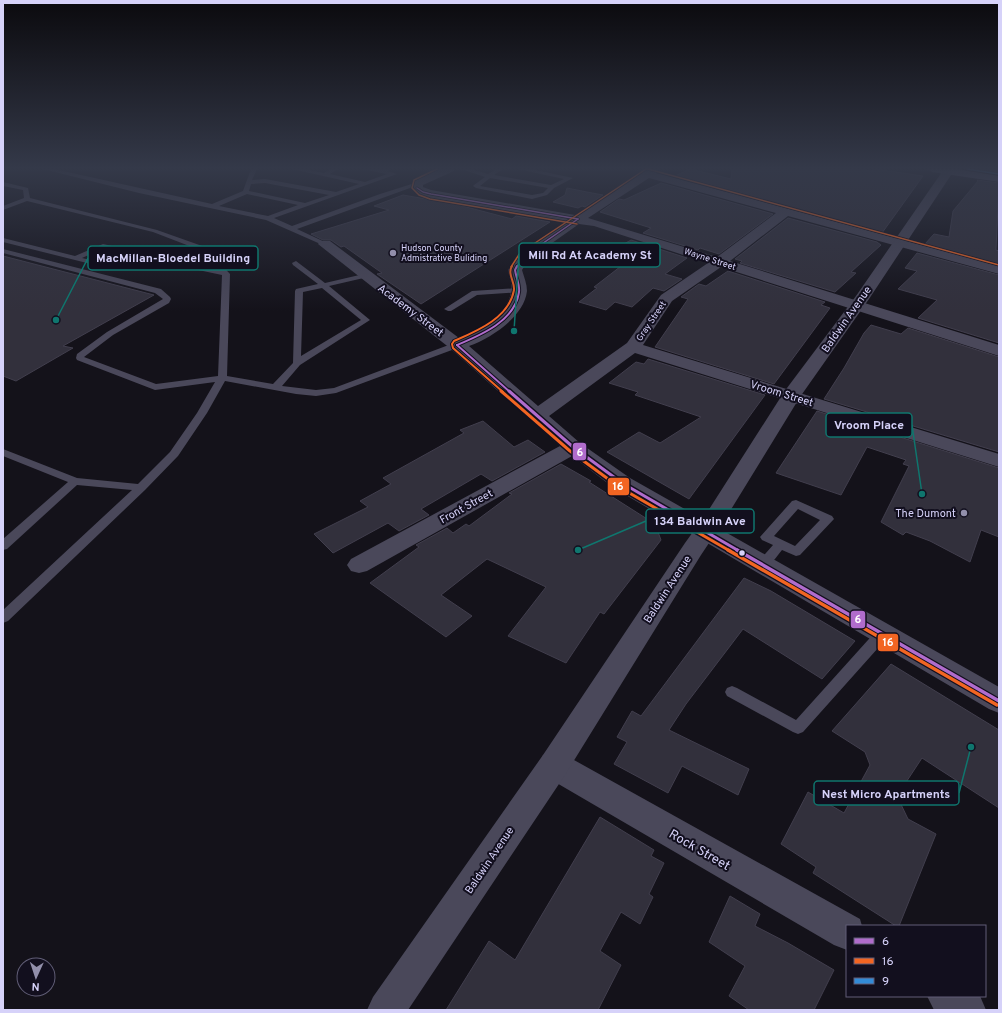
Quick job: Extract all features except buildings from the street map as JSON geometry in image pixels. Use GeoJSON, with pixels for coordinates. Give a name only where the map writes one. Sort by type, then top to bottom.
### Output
{"type":"FeatureCollection","features":[{"type":"Feature","properties":{"kind":"street","name":"Wayne Street"},"geometry":{"type":"LineString","coordinates":[[562,216],[596,223],[999,351]]}},
{"type":"Feature","properties":{"kind":"street"},"geometry":{"type":"LineString","coordinates":[[457,345],[471,340],[496,323],[513,308],[519,290],[514,270],[523,257],[582,216]]}},
{"type":"Feature","properties":{"kind":"street","name":"Gray Street"},"geometry":{"type":"LineString","coordinates":[[537,416],[634,347],[666,298],[719,262],[780,216]]}},
{"type":"Feature","properties":{"kind":"street"},"geometry":{"type":"LineString","coordinates":[[802,216],[999,270]]}},
{"type":"Feature","properties":{"kind":"street","name":"Baldwin Avenue"},"geometry":{"type":"LineString","coordinates":[[386,1010],[554,765],[791,396],[857,306],[917,216]]}},
{"type":"Feature","properties":{"kind":"street","name":"Academy Street"},"geometry":{"type":"LineString","coordinates":[[325,244],[457,345],[572,447],[622,483],[999,701]]}},
{"type":"Feature","properties":{"kind":"street","name":"Vroom Street"},"geometry":{"type":"LineString","coordinates":[[634,347],[999,461]]}},
{"type":"Feature","properties":{"kind":"street","name":"Front Street"},"geometry":{"type":"LineString","coordinates":[[358,565],[572,447]]}},
{"type":"Feature","properties":{"kind":"street","name":"Rock Street"},"geometry":{"type":"LineString","coordinates":[[554,765],[846,931]]}},
{"type":"Feature","properties":{"kind":"street"},"geometry":{"type":"LineString","coordinates":[[948,997],[967,1010]]}},
{"type":"Feature","properties":{"kind":"lane"},"geometry":{"type":"LineString","coordinates":[[3,618],[141,488],[174,454],[202,413],[222,378],[226,274],[203,248],[155,231],[97,216]]}},
{"type":"Feature","properties":{"kind":"lane"},"geometry":{"type":"LineString","coordinates":[[259,216],[268,218],[325,244]]}},
{"type":"Feature","properties":{"kind":"lane"},"geometry":{"type":"LineString","coordinates":[[268,218],[273,216]]}},
{"type":"Feature","properties":{"kind":"lane"},"geometry":{"type":"LineString","coordinates":[[291,229],[325,216]]}},
{"type":"Feature","properties":{"kind":"lane"},"geometry":{"type":"LineString","coordinates":[[3,240],[103,265],[184,265],[226,274]]}},
{"type":"Feature","properties":{"kind":"lane"},"geometry":{"type":"LineString","coordinates":[[76,258],[103,246],[130,252],[203,248]]}},
{"type":"Feature","properties":{"kind":"lane"},"geometry":{"type":"LineString","coordinates":[[3,251],[158,291],[167,299],[166,301],[130,321],[89,348],[80,356],[80,358],[155,387],[222,378],[275,388],[316,393],[336,390],[457,345]]}},
{"type":"Feature","properties":{"kind":"lane"},"geometry":{"type":"LineString","coordinates":[[275,388],[297,363],[366,320],[296,263]]}},
{"type":"Feature","properties":{"kind":"lane"},"geometry":{"type":"LineString","coordinates":[[297,363],[299,291],[322,284],[335,284],[362,273]]}},
{"type":"Feature","properties":{"kind":"lane"},"geometry":{"type":"LineString","coordinates":[[448,309],[475,293],[519,290]]}},
{"type":"Feature","properties":{"kind":"lane"},"geometry":{"type":"LineString","coordinates":[[3,452],[76,482],[141,488]]}},
{"type":"Feature","properties":{"kind":"lane"},"geometry":{"type":"LineString","coordinates":[[3,546],[76,482]]}},
{"type":"Feature","properties":{"kind":"lane"},"geometry":{"type":"LineString","coordinates":[[796,504],[828,519],[796,552],[781,544],[766,536],[796,504]]}},
{"type":"Feature","properties":{"kind":"lane"},"geometry":{"type":"LineString","coordinates":[[762,565],[781,544]]}},
{"type":"Feature","properties":{"kind":"lane"},"geometry":{"type":"LineString","coordinates":[[732,692],[798,728],[882,634]]}},
{"type":"Feature","properties":{"kind":"transit line","name":"16"},"geometry":{"type":"LineString","coordinates":[[532,216],[577,224]]}},
{"type":"Feature","properties":{"kind":"transit line","name":"6"},"geometry":{"type":"LineString","coordinates":[[562,216],[578,219]]}},
{"type":"Feature","properties":{"kind":"transit line","name":"16"},"geometry":{"type":"LineString","coordinates":[[575,216],[520,253],[510,269],[514,290],[511,300],[506,308],[491,322],[454,341],[452,344],[453,348],[570,451],[619,487],[997,705]]}},
{"type":"Feature","properties":{"kind":"transit line","name":"16"},"geometry":{"type":"LineString","coordinates":[[821,216],[999,265]]}},
{"type":"Feature","properties":{"kind":"transit line","name":"6"},"geometry":{"type":"LineString","coordinates":[[457,345],[486,332],[504,319],[516,302],[519,289],[515,270],[523,257],[578,219]]}},
{"type":"Feature","properties":{"kind":"transit line","name":"6"},"geometry":{"type":"LineString","coordinates":[[457,345],[573,447],[622,483],[999,701]]}},
{"type":"Feature","properties":{"kind":"place","name":"Hudson County Admistrative Buliding"},"geometry":{"type":"Point","coordinates":[393,253]}},
{"type":"Feature","properties":{"kind":"place","name":"MacMillan-Bloedel Building"},"geometry":{"type":"Point","coordinates":[56,320]}},
{"type":"Feature","properties":{"kind":"place","name":"Mill Rd At Academy St"},"geometry":{"type":"Point","coordinates":[514,331]}},
{"type":"Feature","properties":{"kind":"place","name":"Vroom Place"},"geometry":{"type":"Point","coordinates":[922,494]}},
{"type":"Feature","properties":{"kind":"place","name":"The Dumont"},"geometry":{"type":"Point","coordinates":[964,513]}},
{"type":"Feature","properties":{"kind":"place","name":"134 Baldwin Ave"},"geometry":{"type":"Point","coordinates":[578,550]}},
{"type":"Feature","properties":{"kind":"place","name":"Nest Micro Apartments"},"geometry":{"type":"Point","coordinates":[971,747]}}]}
